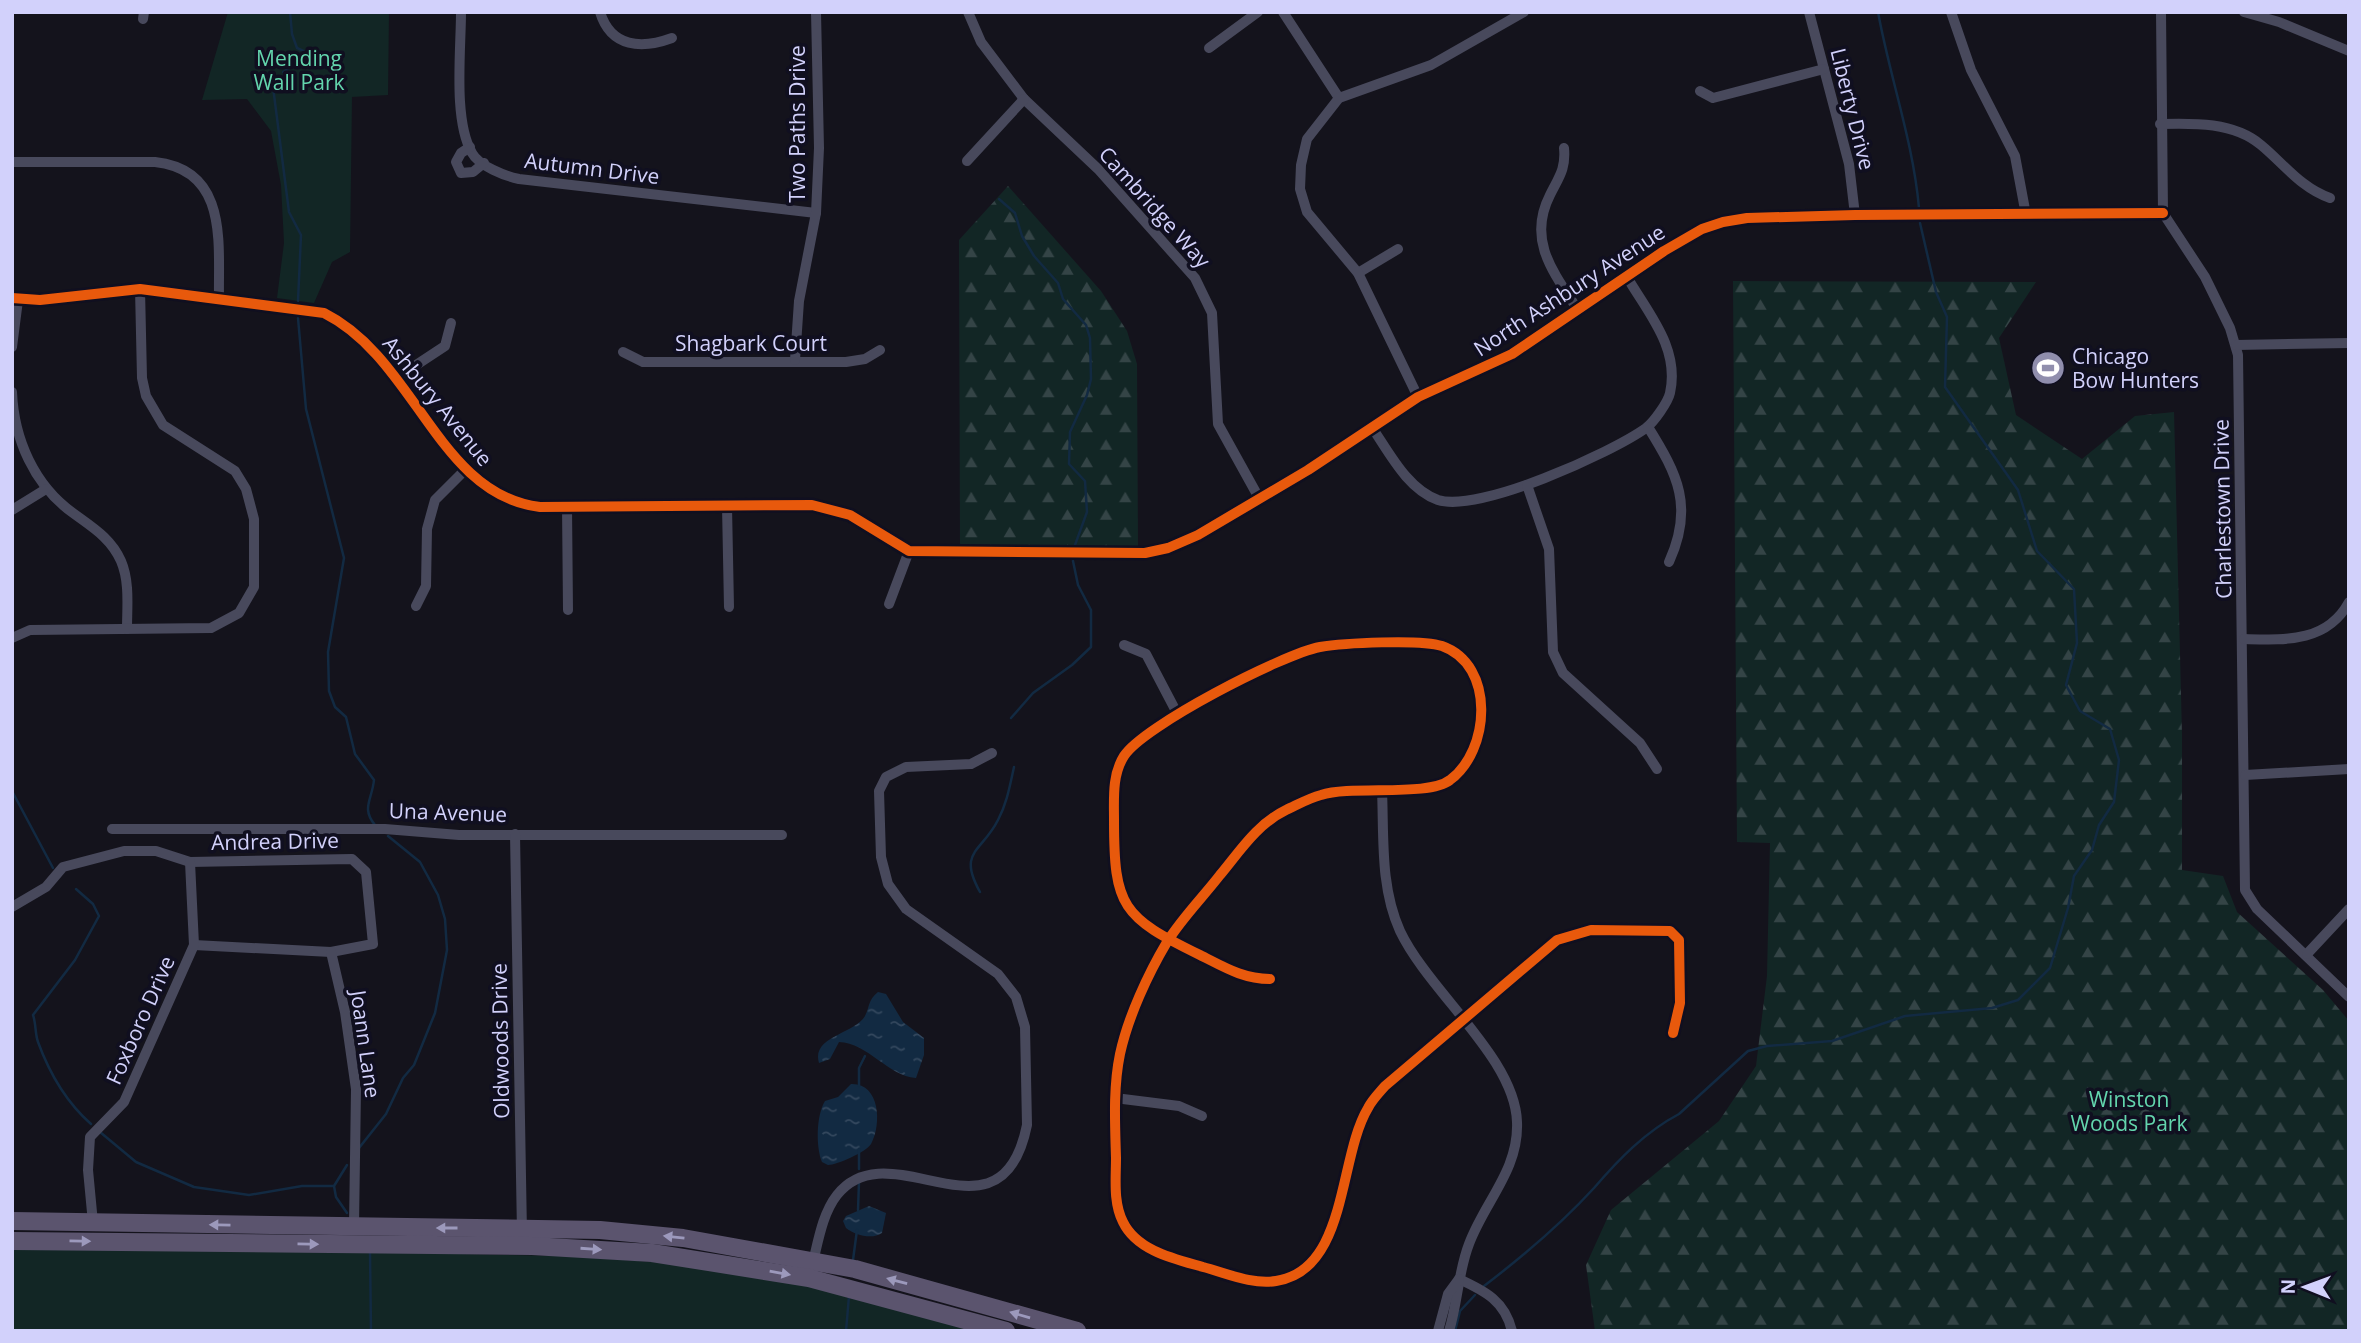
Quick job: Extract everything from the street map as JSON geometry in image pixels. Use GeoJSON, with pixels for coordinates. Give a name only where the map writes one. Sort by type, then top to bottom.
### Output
{"type":"FeatureCollection","features":[{"type":"Feature","properties":{"kind":"main road"},"geometry":{"type":"LineString","coordinates":[[12,1221],[354,1226],[522,1237]]}},
{"type":"Feature","properties":{"kind":"main road"},"geometry":{"type":"LineString","coordinates":[[12,1241],[522,1237],[600,1230],[683,1238],[811,1269],[1006,1331]]}},
{"type":"Feature","properties":{"kind":"main road"},"geometry":{"type":"LineString","coordinates":[[811,1269],[855,1269],[1077,1331]]}},
{"type":"Feature","properties":{"kind":"street","name":"Autumn Drive"},"geometry":{"type":"LineString","coordinates":[[461,12],[462,116],[472,155],[505,175],[519,179],[816,214]]}},
{"type":"Feature","properties":{"kind":"street"},"geometry":{"type":"LineString","coordinates":[[600,12],[610,32],[627,43],[649,46],[672,38]]}},
{"type":"Feature","properties":{"kind":"street","name":"Two Paths Drive"},"geometry":{"type":"LineString","coordinates":[[795,360],[799,302],[816,214],[819,148],[816,12]]}},
{"type":"Feature","properties":{"kind":"street","name":"Cambridge Way"},"geometry":{"type":"LineString","coordinates":[[968,12],[981,42],[1024,99],[1098,169],[1195,278],[1212,313],[1218,424],[1259,498]]}},
{"type":"Feature","properties":{"kind":"street"},"geometry":{"type":"LineString","coordinates":[[1209,48],[1258,12]]}},
{"type":"Feature","properties":{"kind":"street"},"geometry":{"type":"LineString","coordinates":[[1283,12],[1339,98]]}},
{"type":"Feature","properties":{"kind":"street"},"geometry":{"type":"LineString","coordinates":[[1418,397],[1358,273],[1307,212],[1300,189],[1301,164],[1307,139],[1339,98],[1431,65],[1524,12]]}},
{"type":"Feature","properties":{"kind":"street","name":"Liberty Drive"},"geometry":{"type":"LineString","coordinates":[[1809,12],[1849,164],[1855,215]]}},
{"type":"Feature","properties":{"kind":"street"},"geometry":{"type":"LineString","coordinates":[[1951,12],[1971,70],[2015,156],[2026,215]]}},
{"type":"Feature","properties":{"kind":"street"},"geometry":{"type":"LineString","coordinates":[[2161,12],[2162,213]]}},
{"type":"Feature","properties":{"kind":"street"},"geometry":{"type":"LineString","coordinates":[[2244,12],[2278,22],[2349,51]]}},
{"type":"Feature","properties":{"kind":"street"},"geometry":{"type":"LineString","coordinates":[[1700,91],[1713,98],[1824,69]]}},
{"type":"Feature","properties":{"kind":"street"},"geometry":{"type":"LineString","coordinates":[[967,161],[1024,99]]}},
{"type":"Feature","properties":{"kind":"street"},"geometry":{"type":"LineString","coordinates":[[2160,124],[2218,124],[2258,142],[2310,191],[2330,198]]}},
{"type":"Feature","properties":{"kind":"street"},"geometry":{"type":"LineString","coordinates":[[470,147],[461,153],[456,162],[461,173],[473,172],[484,163]]}},
{"type":"Feature","properties":{"kind":"street"},"geometry":{"type":"LineString","coordinates":[[1564,148],[1561,178],[1541,215],[1540,245],[1577,310]]}},
{"type":"Feature","properties":{"kind":"street"},"geometry":{"type":"LineString","coordinates":[[12,163],[155,162],[174,166],[190,174],[203,186],[216,213],[219,298]]}},
{"type":"Feature","properties":{"kind":"street","name":"North Ashbury Avenue"},"geometry":{"type":"LineString","coordinates":[[909,551],[1155,551],[1198,535],[1356,439],[1371,426],[1418,397],[1497,362],[1673,246],[1702,229],[1723,222],[1855,215],[2162,213]]}},
{"type":"Feature","properties":{"kind":"street","name":"Charlestown Drive"},"geometry":{"type":"LineString","coordinates":[[2162,213],[2205,277],[2236,345],[2239,365],[2245,890],[2257,909],[2307,954]]}},
{"type":"Feature","properties":{"kind":"street"},"geometry":{"type":"LineString","coordinates":[[1358,273],[1398,249]]}},
{"type":"Feature","properties":{"kind":"street"},"geometry":{"type":"LineString","coordinates":[[1371,426],[1408,478],[1422,492],[1438,499],[1464,503],[1527,485],[1648,427],[1670,394],[1670,348],[1627,277]]}},
{"type":"Feature","properties":{"kind":"street"},"geometry":{"type":"LineString","coordinates":[[12,638],[30,630],[205,629],[219,625],[239,613],[252,593],[255,572],[254,519],[246,489],[235,471],[163,425],[146,396],[142,377],[140,289]]}},
{"type":"Feature","properties":{"kind":"street","name":"Ashbury Avenue"},"geometry":{"type":"LineString","coordinates":[[15,299],[140,289],[324,313],[350,326],[398,377],[464,470],[483,486],[508,500],[540,507],[794,504],[837,510],[864,522],[909,551]]}},
{"type":"Feature","properties":{"kind":"street"},"geometry":{"type":"LineString","coordinates":[[12,347],[15,299]]}},
{"type":"Feature","properties":{"kind":"street"},"geometry":{"type":"LineString","coordinates":[[398,377],[445,346],[451,323]]}},
{"type":"Feature","properties":{"kind":"street"},"geometry":{"type":"LineString","coordinates":[[2236,345],[2349,344]]}},
{"type":"Feature","properties":{"kind":"street","name":"Shagbark Court"},"geometry":{"type":"LineString","coordinates":[[623,352],[643,362],[855,361],[880,350]]}},
{"type":"Feature","properties":{"kind":"street"},"geometry":{"type":"LineString","coordinates":[[12,392],[22,444],[46,489],[108,538],[118,554],[126,575],[127,629]]}},
{"type":"Feature","properties":{"kind":"street"},"geometry":{"type":"LineString","coordinates":[[1648,427],[1670,461],[1681,493],[1681,536],[1669,562]]}},
{"type":"Feature","properties":{"kind":"street"},"geometry":{"type":"LineString","coordinates":[[416,606],[426,586],[427,528],[435,500],[464,470]]}},
{"type":"Feature","properties":{"kind":"street"},"geometry":{"type":"LineString","coordinates":[[1527,485],[1549,549],[1553,652],[1563,673],[1640,743],[1657,769]]}},
{"type":"Feature","properties":{"kind":"street"},"geometry":{"type":"LineString","coordinates":[[12,510],[46,489]]}},
{"type":"Feature","properties":{"kind":"street"},"geometry":{"type":"LineString","coordinates":[[567,506],[568,610]]}},
{"type":"Feature","properties":{"kind":"street"},"geometry":{"type":"LineString","coordinates":[[727,506],[729,607]]}},
{"type":"Feature","properties":{"kind":"street"},"geometry":{"type":"LineString","coordinates":[[889,604],[909,551]]}},
{"type":"Feature","properties":{"kind":"street"},"geometry":{"type":"LineString","coordinates":[[2244,639],[2289,640],[2312,635],[2334,622],[2349,602]]}},
{"type":"Feature","properties":{"kind":"street"},"geometry":{"type":"LineString","coordinates":[[1270,979],[1248,979],[1168,940],[1140,923],[1122,900],[1114,873],[1114,781],[1123,757],[1142,737],[1178,716],[1276,663],[1316,648],[1371,642],[1441,646],[1461,659],[1478,684],[1480,734],[1467,766],[1445,785],[1321,794],[1281,812],[1258,829],[1168,940],[1140,999],[1121,1051],[1115,1098],[1116,1201],[1124,1226],[1142,1244],[1169,1257],[1252,1281],[1278,1282],[1309,1269],[1325,1246],[1366,1110],[1385,1086],[1511,976],[1557,940],[1591,930],[1670,931],[1679,940],[1681,1003],[1672,1033]]}},
{"type":"Feature","properties":{"kind":"street"},"geometry":{"type":"LineString","coordinates":[[1124,645],[1146,654],[1178,716]]}},
{"type":"Feature","properties":{"kind":"street"},"geometry":{"type":"LineString","coordinates":[[811,1269],[831,1204],[852,1182],[872,1173],[891,1172],[951,1187],[972,1186],[1002,1174],[1014,1162],[1024,1140],[1027,1125],[1025,1027],[1016,998],[998,974],[906,908],[888,884],[881,857],[879,790],[886,777],[905,767],[971,764],[992,753]]}},
{"type":"Feature","properties":{"kind":"street"},"geometry":{"type":"LineString","coordinates":[[2245,775],[2349,769]]}},
{"type":"Feature","properties":{"kind":"street"},"geometry":{"type":"LineString","coordinates":[[1382,790],[1386,885],[1399,929],[1420,967],[1501,1069],[1510,1087],[1517,1122],[1512,1163],[1474,1232],[1459,1279],[1459,1297],[1449,1331]]}},
{"type":"Feature","properties":{"kind":"street","name":"Una Avenue"},"geometry":{"type":"LineString","coordinates":[[112,829],[385,829],[459,835],[782,835]]}},
{"type":"Feature","properties":{"kind":"street","name":"Oldwoods Drive"},"geometry":{"type":"LineString","coordinates":[[515,834],[522,1237]]}},
{"type":"Feature","properties":{"kind":"street"},"geometry":{"type":"LineString","coordinates":[[12,907],[46,887],[63,867],[124,851],[156,851],[190,862],[194,945],[331,953]]}},
{"type":"Feature","properties":{"kind":"street","name":"Andrea Drive"},"geometry":{"type":"LineString","coordinates":[[190,862],[352,859],[366,873],[373,944],[331,953]]}},
{"type":"Feature","properties":{"kind":"street"},"geometry":{"type":"LineString","coordinates":[[2349,909],[2307,954],[2349,997]]}},
{"type":"Feature","properties":{"kind":"street","name":"Foxboro Drive"},"geometry":{"type":"LineString","coordinates":[[93,1223],[88,1170],[90,1137],[124,1102],[194,945]]}},
{"type":"Feature","properties":{"kind":"street","name":"Joann Lane"},"geometry":{"type":"LineString","coordinates":[[331,953],[345,1012],[356,1089],[354,1226]]}},
{"type":"Feature","properties":{"kind":"street"},"geometry":{"type":"LineString","coordinates":[[1115,1098],[1179,1107],[1202,1116]]}},
{"type":"Feature","properties":{"kind":"street"},"geometry":{"type":"LineString","coordinates":[[1437,1331],[1448,1294],[1459,1279]]}},
{"type":"Feature","properties":{"kind":"street"},"geometry":{"type":"LineString","coordinates":[[1459,1279],[1493,1296],[1505,1311],[1512,1331]]}},
{"type":"Feature","properties":{"kind":"green space","name":"Mending Wall Park"},"geometry":{"type":"Polygon","coordinates":[[[228,12],[389,12],[388,95],[352,97],[350,252],[332,262],[314,303],[277,298],[284,243],[281,185],[271,131],[247,99],[202,100],[228,12]]]}},
{"type":"Feature","properties":{"kind":"green space"},"geometry":{"type":"Polygon","coordinates":[[[1008,186],[1101,291],[1127,331],[1137,364],[1138,546],[960,547],[959,240],[1008,186]]]}},
{"type":"Feature","properties":{"kind":"green space","name":"Winston Woods Park"},"geometry":{"type":"Polygon","coordinates":[[[1733,281],[2036,282],[1999,338],[2016,415],[2082,459],[2135,416],[2174,412],[2182,735],[2182,870],[2223,876],[2237,912],[2323,990],[2349,1021],[2349,1331],[1595,1331],[1586,1265],[1611,1210],[1719,1121],[1756,1066],[1767,976],[1770,843],[1737,842],[1733,281]]]}},
{"type":"Feature","properties":{"kind":"green space"},"geometry":{"type":"Polygon","coordinates":[[[12,1245],[564,1256],[712,1266],[837,1290],[976,1331],[12,1331],[12,1245]]]}},
{"type":"Feature","properties":{"kind":"water"},"geometry":{"type":"Polygon","coordinates":[[[878,992],[886,994],[903,1022],[924,1038],[924,1055],[916,1078],[896,1072],[859,1048],[839,1042],[830,1059],[819,1063],[818,1054],[821,1047],[860,1022],[878,992]]]}},
{"type":"Feature","properties":{"kind":"water"},"geometry":{"type":"Polygon","coordinates":[[[851,1084],[861,1085],[873,1097],[877,1126],[871,1144],[863,1151],[828,1165],[822,1162],[819,1148],[818,1131],[822,1107],[825,1101],[838,1097],[851,1084]]]}},
{"type":"Feature","properties":{"kind":"water"},"geometry":{"type":"Polygon","coordinates":[[[869,1206],[886,1213],[882,1233],[864,1236],[846,1228],[843,1221],[846,1216],[869,1206]]]}},
{"type":"Feature","properties":{"kind":"waterway"},"geometry":{"type":"LineString","coordinates":[[283,72],[312,55],[297,48],[292,34],[290,12]]}},
{"type":"Feature","properties":{"kind":"waterway"},"geometry":{"type":"LineString","coordinates":[[1878,12],[1907,134],[1919,208]]}},
{"type":"Feature","properties":{"kind":"waterway"},"geometry":{"type":"LineString","coordinates":[[272,79],[289,212],[301,235],[298,301]]}},
{"type":"Feature","properties":{"kind":"waterway"},"geometry":{"type":"LineString","coordinates":[[999,199],[1015,213],[1022,236],[1034,256],[1058,283],[1063,299],[1086,325],[1090,338],[1091,379],[1087,395],[1070,432],[1069,464],[1085,481],[1087,512],[1075,545]]}},
{"type":"Feature","properties":{"kind":"waterway"},"geometry":{"type":"LineString","coordinates":[[1484,1286],[1555,1227],[1633,1147],[1679,1114],[1748,1051],[1767,1046],[1832,1041],[1905,1016],[1992,1008],[2018,1000],[2050,968],[2068,908],[2074,876],[2092,850],[2099,825],[2114,802],[2119,760],[2110,729],[2080,711],[2066,685],[2077,643],[2074,589],[2037,551],[2018,490],[1945,387],[1947,317],[1936,292],[1920,223]]}},
{"type":"Feature","properties":{"kind":"waterway"},"geometry":{"type":"LineString","coordinates":[[298,318],[306,409],[344,558],[328,652],[329,691],[335,707],[346,717],[355,754],[374,780],[368,809],[375,825]]}},
{"type":"Feature","properties":{"kind":"waterway"},"geometry":{"type":"LineString","coordinates":[[1011,718],[1033,693],[1072,665],[1091,647],[1091,610],[1078,585],[1073,561]]}},
{"type":"Feature","properties":{"kind":"waterway"},"geometry":{"type":"LineString","coordinates":[[980,892],[971,868],[971,860],[1001,814],[1014,767]]}},
{"type":"Feature","properties":{"kind":"waterway"},"geometry":{"type":"LineString","coordinates":[[12,791],[53,868]]}},
{"type":"Feature","properties":{"kind":"waterway"},"geometry":{"type":"LineString","coordinates":[[359,1148],[386,1114],[403,1078],[414,1065],[435,1013],[447,950],[445,919],[438,895],[420,862],[388,836]]}},
{"type":"Feature","properties":{"kind":"waterway"},"geometry":{"type":"LineString","coordinates":[[76,889],[93,904],[99,916],[75,960],[33,1015],[38,1042],[47,1064],[66,1096],[91,1124]]}},
{"type":"Feature","properties":{"kind":"waterway"},"geometry":{"type":"LineString","coordinates":[[859,1086],[859,1068],[865,1056]]}},
{"type":"Feature","properties":{"kind":"waterway"},"geometry":{"type":"LineString","coordinates":[[100,1132],[136,1162],[194,1187],[249,1195],[302,1186],[334,1186]]}},
{"type":"Feature","properties":{"kind":"waterway"},"geometry":{"type":"LineString","coordinates":[[859,1149],[859,1169]]}},
{"type":"Feature","properties":{"kind":"waterway"},"geometry":{"type":"LineString","coordinates":[[347,1165],[334,1186],[336,1197],[347,1213]]}},
{"type":"Feature","properties":{"kind":"waterway"},"geometry":{"type":"LineString","coordinates":[[858,1210],[859,1182]]}},
{"type":"Feature","properties":{"kind":"waterway"},"geometry":{"type":"LineString","coordinates":[[853,1260],[857,1230]]}},
{"type":"Feature","properties":{"kind":"waterway"},"geometry":{"type":"LineString","coordinates":[[370,1253],[371,1331]]}},
{"type":"Feature","properties":{"kind":"waterway"},"geometry":{"type":"LineString","coordinates":[[1455,1331],[1460,1311],[1475,1295]]}},
{"type":"Feature","properties":{"kind":"waterway"},"geometry":{"type":"LineString","coordinates":[[846,1331],[849,1296]]}},
{"type":"Feature","properties":{"kind":"cycle path"},"geometry":{"type":"LineString","coordinates":[[12,298],[40,300],[140,289],[324,313],[356,334],[382,361],[451,452],[476,478],[505,497],[540,507],[812,505],[850,515],[909,551],[1145,553],[1168,548],[1198,535],[1308,470],[1418,397],[1512,354],[1664,251],[1702,229],[1747,218],[2163,213]]}},
{"type":"Feature","properties":{"kind":"cycle path"},"geometry":{"type":"LineString","coordinates":[[1270,979],[1234,972],[1174,942],[1154,930],[1139,919],[1128,906],[1116,872],[1114,849],[1114,787],[1120,763],[1136,743],[1157,727],[1215,693],[1302,652],[1346,644],[1432,644],[1442,646],[1459,656],[1472,671],[1479,689],[1479,730],[1473,750],[1463,767],[1450,780],[1440,785],[1408,790],[1335,792],[1312,798],[1276,816],[1258,830],[1242,848],[1179,924],[1173,933],[1167,942],[1160,954],[1133,1011],[1116,1080],[1116,1190],[1118,1207],[1129,1232],[1147,1247],[1158,1252],[1248,1280],[1276,1281],[1299,1272],[1317,1256],[1329,1235],[1358,1129],[1374,1099],[1385,1086],[1557,940],[1591,930],[1670,931],[1679,940],[1680,1003],[1673,1033]]}},
{"type":"Feature","properties":{"kind":"place","name":"Chicago Bow Hunters"},"geometry":{"type":"Point","coordinates":[2048,368]}}]}
